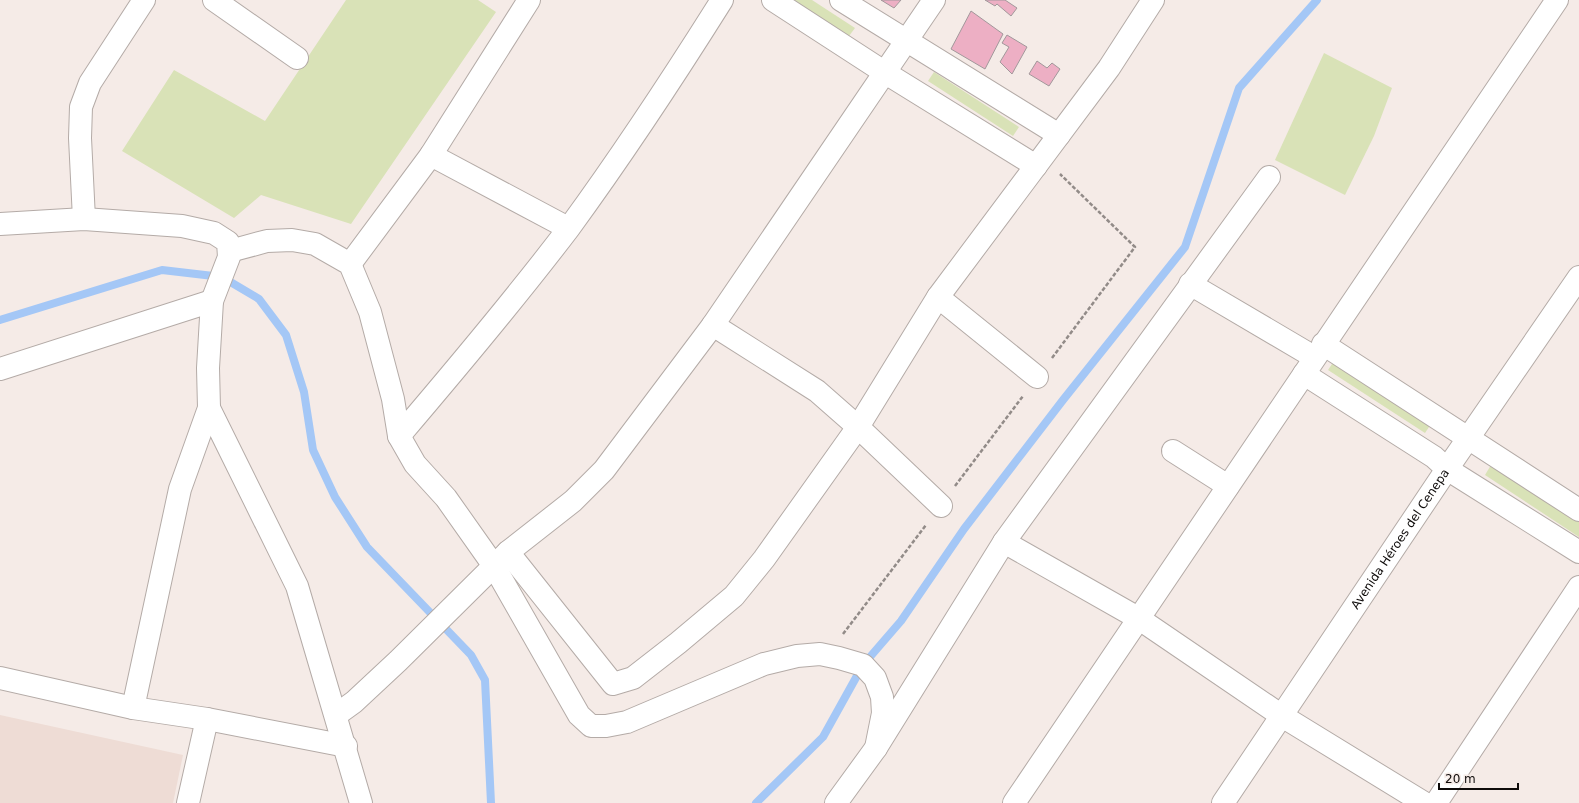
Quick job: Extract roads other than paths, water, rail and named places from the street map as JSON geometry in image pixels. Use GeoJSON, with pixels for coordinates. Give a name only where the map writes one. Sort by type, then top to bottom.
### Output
{"type":"FeatureCollection","features":[{"type":"Feature","properties":{"kind":"street"},"geometry":{"type":"LineString","coordinates":[[84,219],[80,138],[81,107],[90,83],[144,0]]}},
{"type":"Feature","properties":{"kind":"street"},"geometry":{"type":"LineString","coordinates":[[214,0],[297,58]]}},
{"type":"Feature","properties":{"kind":"street"},"geometry":{"type":"LineString","coordinates":[[350,264],[431,155],[529,0]]}},
{"type":"Feature","properties":{"kind":"street"},"geometry":{"type":"LineString","coordinates":[[399,436],[472,350],[568,228],[663,94],[722,0]]}},
{"type":"Feature","properties":{"kind":"street"},"geometry":{"type":"LineString","coordinates":[[773,0],[884,72],[1039,161]]}},
{"type":"Feature","properties":{"kind":"street"},"geometry":{"type":"LineString","coordinates":[[842,0],[1059,135]]}},
{"type":"Feature","properties":{"kind":"street"},"geometry":{"type":"LineString","coordinates":[[345,708],[398,661],[495,565],[573,501],[604,470],[713,325],[934,0]]}},
{"type":"Feature","properties":{"kind":"street"},"geometry":{"type":"LineString","coordinates":[[495,565],[612,684],[633,678],[734,596],[764,559],[858,427],[938,298],[1108,68],[1153,0]]}},
{"type":"Feature","properties":{"kind":"street"},"geometry":{"type":"LineString","coordinates":[[1014,803],[1557,0]]}},
{"type":"Feature","properties":{"kind":"street"},"geometry":{"type":"LineString","coordinates":[[431,155],[568,228]]}},
{"type":"Feature","properties":{"kind":"street"},"geometry":{"type":"LineString","coordinates":[[836,803],[876,748],[1004,542],[1269,177]]}},
{"type":"Feature","properties":{"kind":"street"},"geometry":{"type":"LineString","coordinates":[[0,224],[84,219],[198,228],[214,233],[228,242],[230,254],[212,301],[208,368],[209,408],[180,489],[133,708]]}},
{"type":"Feature","properties":{"kind":"street"},"geometry":{"type":"LineString","coordinates":[[230,254],[267,241],[292,240],[314,244],[350,264],[370,312],[393,399],[399,436],[415,464],[446,498],[495,565],[579,714],[591,726],[606,726],[627,722],[764,664],[798,656],[826,656],[863,665],[875,678],[882,697],[883,713],[876,748]]}},
{"type":"Feature","properties":{"kind":"street","name":"Avenida Héroes del Cenepa"},"geometry":{"type":"LineString","coordinates":[[1223,803],[1447,469],[1579,277]]}},
{"type":"Feature","properties":{"kind":"street"},"geometry":{"type":"LineString","coordinates":[[1190,284],[1314,358],[1469,437],[1579,510]]}},
{"type":"Feature","properties":{"kind":"street"},"geometry":{"type":"LineString","coordinates":[[938,298],[1038,377]]}},
{"type":"Feature","properties":{"kind":"street"},"geometry":{"type":"LineString","coordinates":[[0,370],[212,301]]}},
{"type":"Feature","properties":{"kind":"street"},"geometry":{"type":"LineString","coordinates":[[713,325],[817,391],[858,427],[941,506]]}},
{"type":"Feature","properties":{"kind":"street"},"geometry":{"type":"LineString","coordinates":[[1314,358],[1447,469],[1579,552]]}},
{"type":"Feature","properties":{"kind":"street"},"geometry":{"type":"LineString","coordinates":[[209,408],[297,586],[345,708],[346,746],[361,803]]}},
{"type":"Feature","properties":{"kind":"street"},"geometry":{"type":"LineString","coordinates":[[1173,451],[1228,486]]}},
{"type":"Feature","properties":{"kind":"street"},"geometry":{"type":"LineString","coordinates":[[1004,542],[1138,618],[1282,716],[1424,803]]}},
{"type":"Feature","properties":{"kind":"street"},"geometry":{"type":"LineString","coordinates":[[1436,803],[1579,587]]}},
{"type":"Feature","properties":{"kind":"street"},"geometry":{"type":"LineString","coordinates":[[0,678],[133,708],[207,719],[346,746]]}},
{"type":"Feature","properties":{"kind":"street"},"geometry":{"type":"LineString","coordinates":[[188,803],[207,719]]}},
{"type":"Feature","properties":{"kind":"waterway"},"geometry":{"type":"LineString","coordinates":[[756,803],[823,737],[863,665],[901,621],[964,529],[1063,400],[1185,247],[1239,88],[1317,0]]}},
{"type":"Feature","properties":{"kind":"waterway"},"geometry":{"type":"LineString","coordinates":[[0,320],[162,270],[222,277],[259,299],[286,335],[304,392],[313,450],[335,497],[367,547],[471,655],[485,680],[491,803]]}}]}
